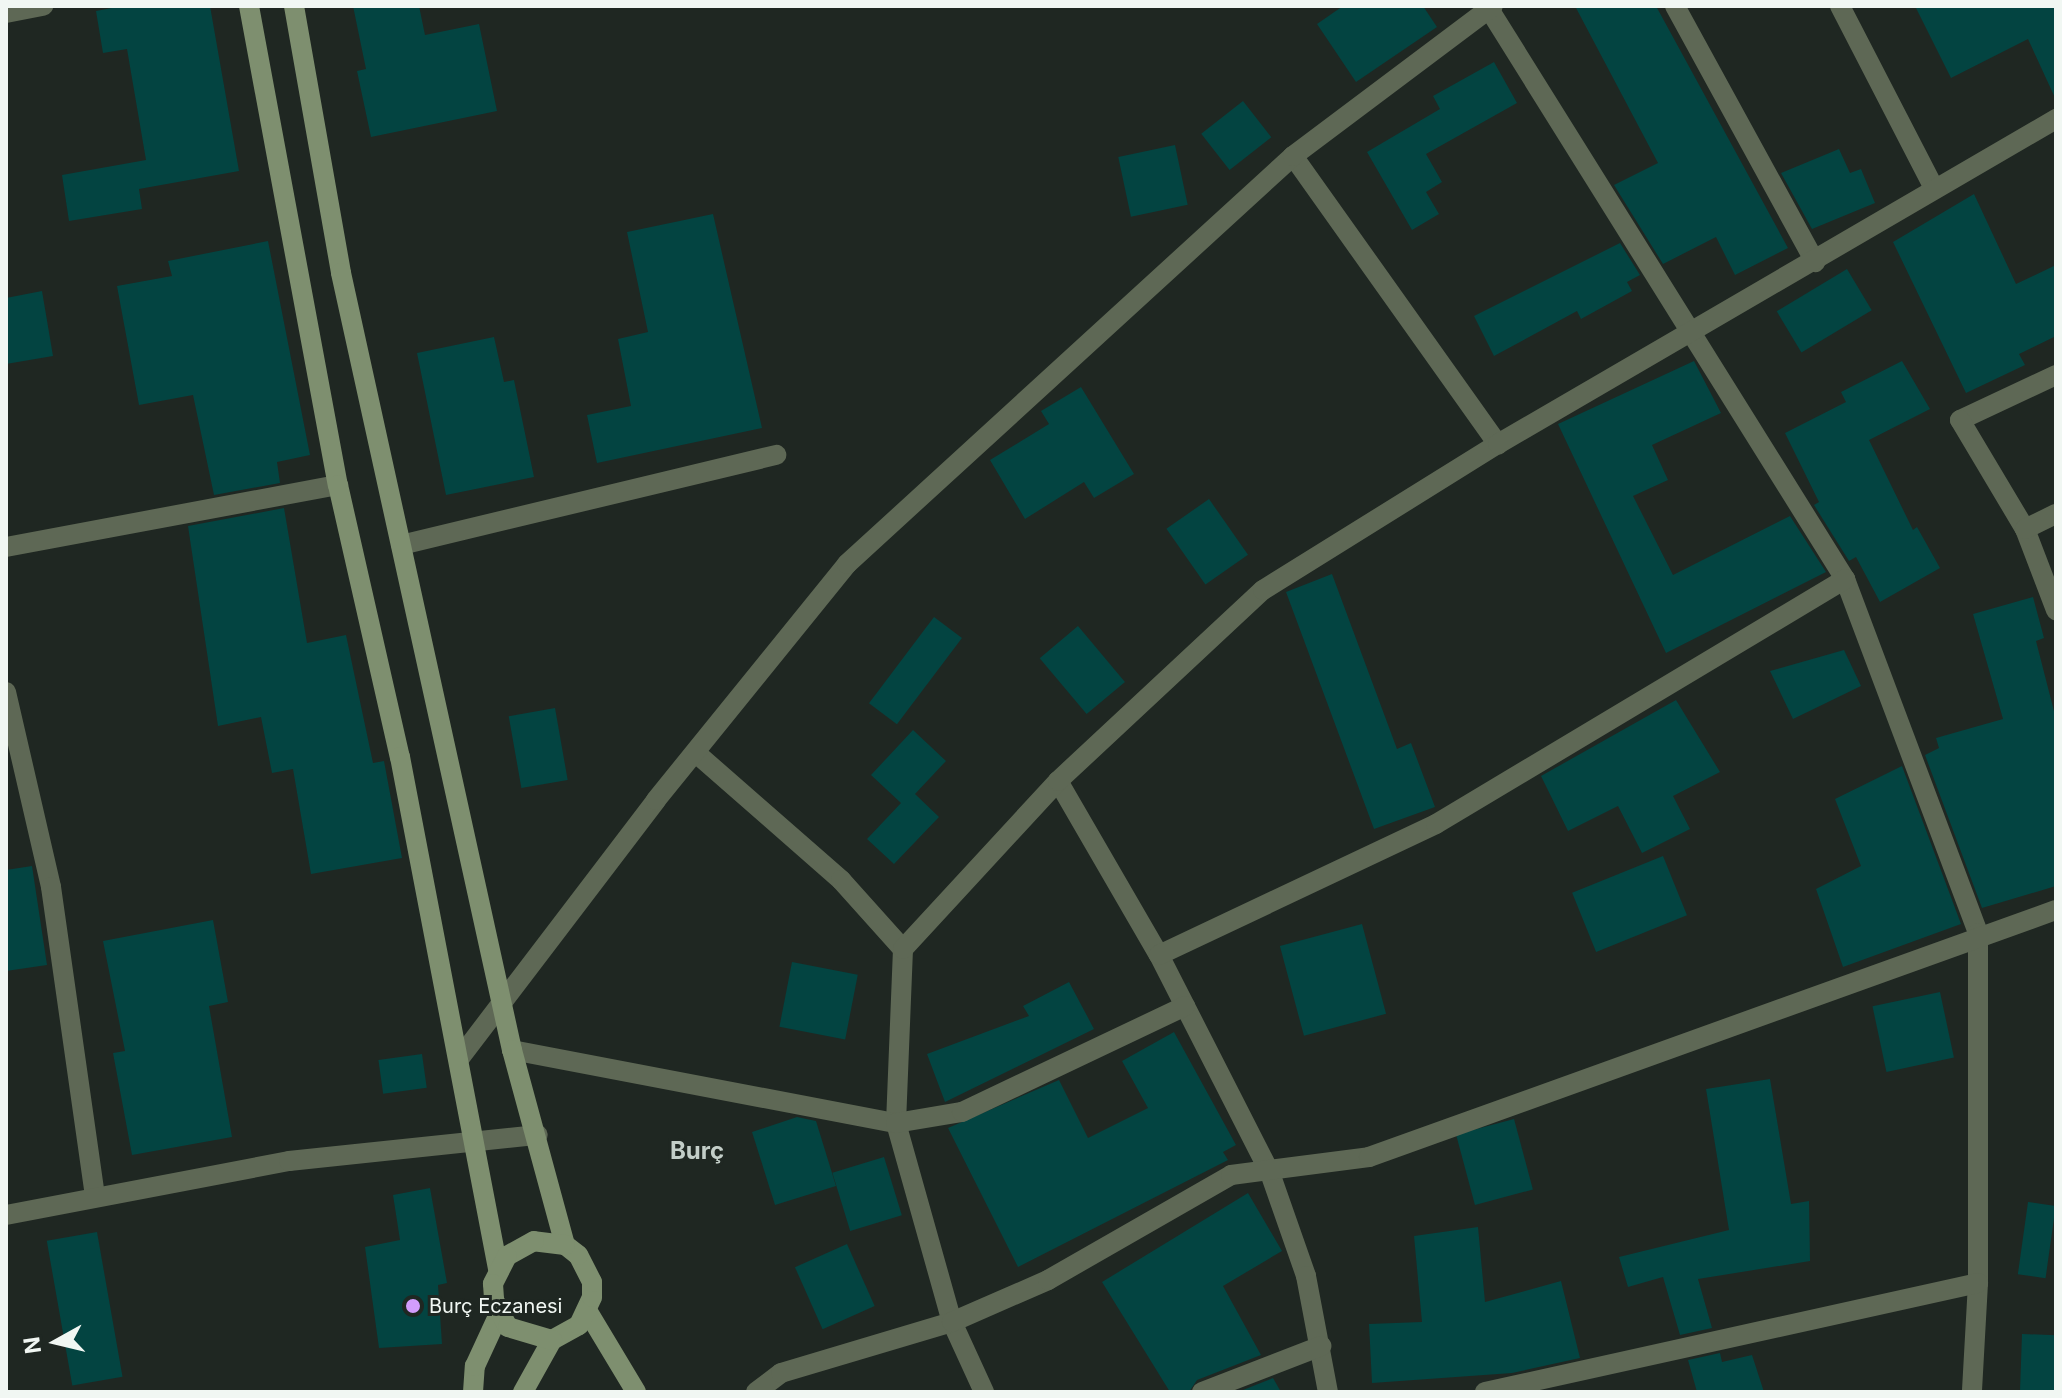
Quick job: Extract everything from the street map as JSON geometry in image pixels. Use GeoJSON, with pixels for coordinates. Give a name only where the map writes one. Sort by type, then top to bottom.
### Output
{"type":"FeatureCollection","features":[{"type":"Feature","properties":{"kind":"main road"},"geometry":{"type":"LineString","coordinates":[[249,6],[338,485],[459,1059],[498,1269]]}},
{"type":"Feature","properties":{"kind":"main road"},"geometry":{"type":"LineString","coordinates":[[294,6],[341,273],[512,1050],[538,1135],[565,1245],[592,1282],[588,1312],[567,1335],[552,1340],[521,1336],[499,1314],[493,1284],[498,1269],[520,1247],[534,1241],[565,1245]]}},
{"type":"Feature","properties":{"kind":"main road"},"geometry":{"type":"LineString","coordinates":[[588,1312],[636,1392]]}},
{"type":"Feature","properties":{"kind":"main road"},"geometry":{"type":"LineString","coordinates":[[473,1392],[485,1336],[499,1314]]}},
{"type":"Feature","properties":{"kind":"main road"},"geometry":{"type":"LineString","coordinates":[[523,1392],[552,1340]]}},
{"type":"Feature","properties":{"kind":"street"},"geometry":{"type":"LineString","coordinates":[[6,13],[43,6]]}},
{"type":"Feature","properties":{"kind":"street"},"geometry":{"type":"LineString","coordinates":[[1675,6],[1815,262]]}},
{"type":"Feature","properties":{"kind":"street"},"geometry":{"type":"LineString","coordinates":[[1840,6],[1933,186]]}},
{"type":"Feature","properties":{"kind":"street"},"geometry":{"type":"LineString","coordinates":[[459,1059],[847,564],[1293,156],[1491,7],[1689,336],[1845,579],[1978,933],[1978,1283],[1972,1392]]}},
{"type":"Feature","properties":{"kind":"street"},"geometry":{"type":"LineString","coordinates":[[984,1392],[952,1322],[896,1123],[903,949],[1058,781],[1263,590],[1498,444],[1815,262],[1933,186],[2056,119]]}},
{"type":"Feature","properties":{"kind":"street"},"geometry":{"type":"LineString","coordinates":[[1293,156],[1498,444]]}},
{"type":"Feature","properties":{"kind":"street"},"geometry":{"type":"LineString","coordinates":[[2056,375],[1960,420],[2025,529],[2056,610]]}},
{"type":"Feature","properties":{"kind":"street"},"geometry":{"type":"LineString","coordinates":[[401,545],[776,455]]}},
{"type":"Feature","properties":{"kind":"street"},"geometry":{"type":"LineString","coordinates":[[6,547],[338,485]]}},
{"type":"Feature","properties":{"kind":"street"},"geometry":{"type":"LineString","coordinates":[[2025,529],[2056,514]]}},
{"type":"Feature","properties":{"kind":"street"},"geometry":{"type":"LineString","coordinates":[[1159,955],[1436,824],[1845,579]]}},
{"type":"Feature","properties":{"kind":"street"},"geometry":{"type":"LineString","coordinates":[[6,692],[51,887],[95,1196]]}},
{"type":"Feature","properties":{"kind":"street"},"geometry":{"type":"LineString","coordinates":[[696,753],[841,880],[903,949]]}},
{"type":"Feature","properties":{"kind":"street"},"geometry":{"type":"LineString","coordinates":[[1058,781],[1159,955],[1270,1173],[1306,1276],[1328,1392]]}},
{"type":"Feature","properties":{"kind":"street"},"geometry":{"type":"LineString","coordinates":[[756,1392],[781,1373],[952,1322],[1048,1280],[1231,1175],[1270,1173],[1369,1157],[1978,933],[2056,910]]}},
{"type":"Feature","properties":{"kind":"street"},"geometry":{"type":"LineString","coordinates":[[512,1050],[896,1123],[962,1112],[1185,1006]]}},
{"type":"Feature","properties":{"kind":"street"},"geometry":{"type":"LineString","coordinates":[[6,1215],[289,1161],[474,1147],[538,1135]]}},
{"type":"Feature","properties":{"kind":"street"},"geometry":{"type":"LineString","coordinates":[[1485,1392],[1978,1283]]}},
{"type":"Feature","properties":{"kind":"street"},"geometry":{"type":"LineString","coordinates":[[1202,1392],[1321,1346]]}},
{"type":"Feature","properties":{"kind":"building"},"geometry":{"type":"Polygon","coordinates":[[[122,6],[210,6],[239,171],[139,189],[142,209],[69,221],[62,175],[146,160],[127,49],[103,53],[96,11],[122,6]]]}},
{"type":"Feature","properties":{"kind":"building"},"geometry":{"type":"Polygon","coordinates":[[[353,6],[419,6],[425,35],[479,24],[497,111],[371,137],[357,71],[366,69],[353,6]]]}},
{"type":"Feature","properties":{"kind":"building"},"geometry":{"type":"Polygon","coordinates":[[[1343,6],[1423,6],[1437,27],[1356,82],[1317,24],[1343,6]]]}},
{"type":"Feature","properties":{"kind":"building"},"geometry":{"type":"Polygon","coordinates":[[[1575,6],[1656,6],[1788,248],[1735,275],[1716,237],[1663,264],[1614,185],[1658,163],[1575,6]]]}},
{"type":"Feature","properties":{"kind":"building"},"geometry":{"type":"Polygon","coordinates":[[[1915,6],[2056,6],[2056,100],[2028,39],[1951,78],[1915,6]]]}},
{"type":"Feature","properties":{"kind":"building"},"geometry":{"type":"Polygon","coordinates":[[[1494,62],[1517,103],[1426,154],[1442,182],[1426,192],[1439,214],[1412,230],[1367,152],[1440,109],[1433,96],[1494,62]]]}},
{"type":"Feature","properties":{"kind":"building"},"geometry":{"type":"Polygon","coordinates":[[[1243,101],[1271,137],[1230,170],[1201,134],[1243,101]]]}},
{"type":"Feature","properties":{"kind":"building"},"geometry":{"type":"Polygon","coordinates":[[[1175,145],[1188,205],[1131,217],[1118,157],[1175,145]]]}},
{"type":"Feature","properties":{"kind":"building"},"geometry":{"type":"Polygon","coordinates":[[[1839,149],[1850,173],[1861,169],[1875,203],[1812,229],[1781,173],[1839,149]]]}},
{"type":"Feature","properties":{"kind":"building"},"geometry":{"type":"Polygon","coordinates":[[[1974,194],[2016,284],[2056,265],[2056,336],[2019,354],[2025,365],[1966,393],[1893,242],[1974,194]]]}},
{"type":"Feature","properties":{"kind":"building"},"geometry":{"type":"Polygon","coordinates":[[[713,214],[762,428],[597,463],[587,415],[631,406],[618,339],[648,332],[627,232],[713,214]]]}},
{"type":"Feature","properties":{"kind":"building"},"geometry":{"type":"Polygon","coordinates":[[[268,241],[310,455],[277,462],[280,483],[214,495],[193,395],[139,405],[117,286],[172,276],[168,261],[268,241]]]}},
{"type":"Feature","properties":{"kind":"building"},"geometry":{"type":"Polygon","coordinates":[[[1620,243],[1640,275],[1627,282],[1632,291],[1581,319],[1577,311],[1494,356],[1474,316],[1620,243]]]}},
{"type":"Feature","properties":{"kind":"building"},"geometry":{"type":"Polygon","coordinates":[[[1847,269],[1872,310],[1801,352],[1777,311],[1847,269]]]}},
{"type":"Feature","properties":{"kind":"building"},"geometry":{"type":"Polygon","coordinates":[[[42,291],[53,356],[6,364],[6,298],[42,291]]]}},
{"type":"Feature","properties":{"kind":"building"},"geometry":{"type":"Polygon","coordinates":[[[494,337],[504,382],[514,380],[534,477],[446,495],[417,353],[494,337]]]}},
{"type":"Feature","properties":{"kind":"building"},"geometry":{"type":"Polygon","coordinates":[[[1694,361],[1721,413],[1652,445],[1668,480],[1633,496],[1673,575],[1790,516],[1826,572],[1666,653],[1558,424],[1694,361]]]}},
{"type":"Feature","properties":{"kind":"building"},"geometry":{"type":"Polygon","coordinates":[[[1902,361],[1930,409],[1869,440],[1913,530],[1917,527],[1940,568],[1880,602],[1856,557],[1849,561],[1814,505],[1819,502],[1785,433],[1846,402],[1841,392],[1902,361]]]}},
{"type":"Feature","properties":{"kind":"building"},"geometry":{"type":"Polygon","coordinates":[[[1081,387],[1134,474],[1094,498],[1084,482],[1025,519],[990,460],[1049,424],[1041,411],[1081,387]]]}},
{"type":"Feature","properties":{"kind":"building"},"geometry":{"type":"Polygon","coordinates":[[[1209,499],[1248,555],[1205,585],[1166,529],[1209,499]]]}},
{"type":"Feature","properties":{"kind":"building"},"geometry":{"type":"Polygon","coordinates":[[[284,508],[307,643],[346,635],[373,763],[384,761],[402,858],[311,874],[293,769],[272,773],[261,717],[218,726],[188,526],[284,508]]]}},
{"type":"Feature","properties":{"kind":"building"},"geometry":{"type":"Polygon","coordinates":[[[1332,574],[1397,749],[1411,743],[1435,807],[1374,829],[1286,592],[1332,574]]]}},
{"type":"Feature","properties":{"kind":"building"},"geometry":{"type":"Polygon","coordinates":[[[2033,597],[2044,638],[2036,641],[2056,719],[2056,886],[1982,908],[1925,755],[1939,748],[1936,738],[2003,719],[1973,614],[2033,597]]]}},
{"type":"Feature","properties":{"kind":"building"},"geometry":{"type":"Polygon","coordinates":[[[934,617],[962,638],[897,724],[869,703],[934,617]]]}},
{"type":"Feature","properties":{"kind":"building"},"geometry":{"type":"Polygon","coordinates":[[[1078,626],[1125,682],[1087,714],[1040,658],[1078,626]]]}},
{"type":"Feature","properties":{"kind":"building"},"geometry":{"type":"Polygon","coordinates":[[[1844,650],[1861,686],[1793,719],[1770,671],[1844,650]]]}},
{"type":"Feature","properties":{"kind":"building"},"geometry":{"type":"Polygon","coordinates":[[[1676,700],[1720,772],[1673,796],[1690,829],[1642,853],[1618,806],[1568,831],[1541,776],[1676,700]]]}},
{"type":"Feature","properties":{"kind":"building"},"geometry":{"type":"Polygon","coordinates":[[[555,708],[568,780],[521,788],[509,716],[555,708]]]}},
{"type":"Feature","properties":{"kind":"building"},"geometry":{"type":"Polygon","coordinates":[[[913,730],[946,761],[915,794],[939,817],[894,864],[867,839],[901,803],[871,775],[913,730]]]}},
{"type":"Feature","properties":{"kind":"building"},"geometry":{"type":"Polygon","coordinates":[[[1902,766],[1961,924],[1843,967],[1816,889],[1861,866],[1835,799],[1902,766]]]}},
{"type":"Feature","properties":{"kind":"building"},"geometry":{"type":"Polygon","coordinates":[[[1663,856],[1687,915],[1596,952],[1572,893],[1663,856]]]}},
{"type":"Feature","properties":{"kind":"building"},"geometry":{"type":"Polygon","coordinates":[[[32,866],[47,965],[6,971],[6,870],[32,866]]]}},
{"type":"Feature","properties":{"kind":"building"},"geometry":{"type":"Polygon","coordinates":[[[213,920],[228,1002],[209,1006],[232,1137],[132,1155],[113,1053],[125,1051],[103,941],[213,920]]]}},
{"type":"Feature","properties":{"kind":"building"},"geometry":{"type":"Polygon","coordinates":[[[1362,924],[1386,1014],[1304,1036],[1280,946],[1362,924]]]}},
{"type":"Feature","properties":{"kind":"building"},"geometry":{"type":"Polygon","coordinates":[[[792,962],[858,975],[845,1040],[779,1027],[792,962]]]}},
{"type":"Feature","properties":{"kind":"building"},"geometry":{"type":"Polygon","coordinates":[[[1069,982],[1094,1029],[945,1102],[927,1054],[1029,1016],[1023,1006],[1069,982]]]}},
{"type":"Feature","properties":{"kind":"building"},"geometry":{"type":"Polygon","coordinates":[[[1940,992],[1954,1058],[1886,1072],[1873,1006],[1940,992]]]}},
{"type":"Feature","properties":{"kind":"building"},"geometry":{"type":"Polygon","coordinates":[[[1174,1032],[1236,1145],[1223,1152],[1228,1160],[1018,1267],[948,1128],[1059,1080],[1088,1138],[1148,1108],[1122,1061],[1174,1032]]]}},
{"type":"Feature","properties":{"kind":"building"},"geometry":{"type":"Polygon","coordinates":[[[422,1054],[427,1088],[383,1094],[378,1060],[422,1054]]]}},
{"type":"Feature","properties":{"kind":"building"},"geometry":{"type":"Polygon","coordinates":[[[1770,1079],[1791,1204],[1809,1201],[1810,1261],[1698,1279],[1712,1328],[1680,1335],[1663,1277],[1628,1287],[1619,1257],[1729,1230],[1706,1089],[1770,1079]]]}},
{"type":"Feature","properties":{"kind":"building"},"geometry":{"type":"Polygon","coordinates":[[[797,1117],[816,1121],[836,1186],[775,1205],[752,1132],[797,1117]]]}},
{"type":"Feature","properties":{"kind":"building"},"geometry":{"type":"Polygon","coordinates":[[[1514,1119],[1533,1190],[1475,1205],[1456,1135],[1514,1119]]]}},
{"type":"Feature","properties":{"kind":"building"},"geometry":{"type":"Polygon","coordinates":[[[884,1157],[902,1215],[850,1231],[832,1173],[884,1157]]]}},
{"type":"Feature","properties":{"kind":"building"},"geometry":{"type":"Polygon","coordinates":[[[430,1188],[447,1283],[438,1285],[442,1344],[379,1348],[365,1247],[400,1240],[393,1195],[430,1188]]]}},
{"type":"Feature","properties":{"kind":"building"},"geometry":{"type":"Polygon","coordinates":[[[1248,1193],[1282,1251],[1223,1286],[1261,1355],[1197,1380],[1189,1392],[1170,1392],[1102,1282],[1248,1193]]]}},
{"type":"Feature","properties":{"kind":"building"},"geometry":{"type":"Polygon","coordinates":[[[2028,1202],[2056,1206],[2046,1278],[2018,1274],[2028,1202]]]}},
{"type":"Feature","properties":{"kind":"building"},"geometry":{"type":"Polygon","coordinates":[[[1478,1227],[1485,1302],[1561,1281],[1580,1358],[1512,1373],[1372,1383],[1369,1324],[1422,1322],[1414,1236],[1478,1227]]]}},
{"type":"Feature","properties":{"kind":"building"},"geometry":{"type":"Polygon","coordinates":[[[97,1232],[123,1377],[72,1386],[47,1241],[97,1232]]]}},
{"type":"Feature","properties":{"kind":"building"},"geometry":{"type":"Polygon","coordinates":[[[847,1244],[875,1306],[823,1329],[795,1267],[847,1244]]]}},
{"type":"Feature","properties":{"kind":"building"},"geometry":{"type":"Polygon","coordinates":[[[2022,1334],[2056,1335],[2054,1392],[2020,1392],[2022,1334]]]}},
{"type":"Feature","properties":{"kind":"building"},"geometry":{"type":"Polygon","coordinates":[[[1720,1353],[1722,1362],[1752,1355],[1764,1392],[1697,1392],[1688,1360],[1720,1353]]]}},
{"type":"Feature","properties":{"kind":"building"},"geometry":{"type":"Polygon","coordinates":[[[1273,1378],[1281,1392],[1238,1392],[1273,1378]]]}},
{"type":"Feature","properties":{"kind":"place","name":"Burç Eczanesi"},"geometry":{"type":"Point","coordinates":[413,1306]}},
{"type":"Feature","properties":{"kind":"district","name":"Burç"},"geometry":{"type":"Point","coordinates":[697,1151]}}]}
